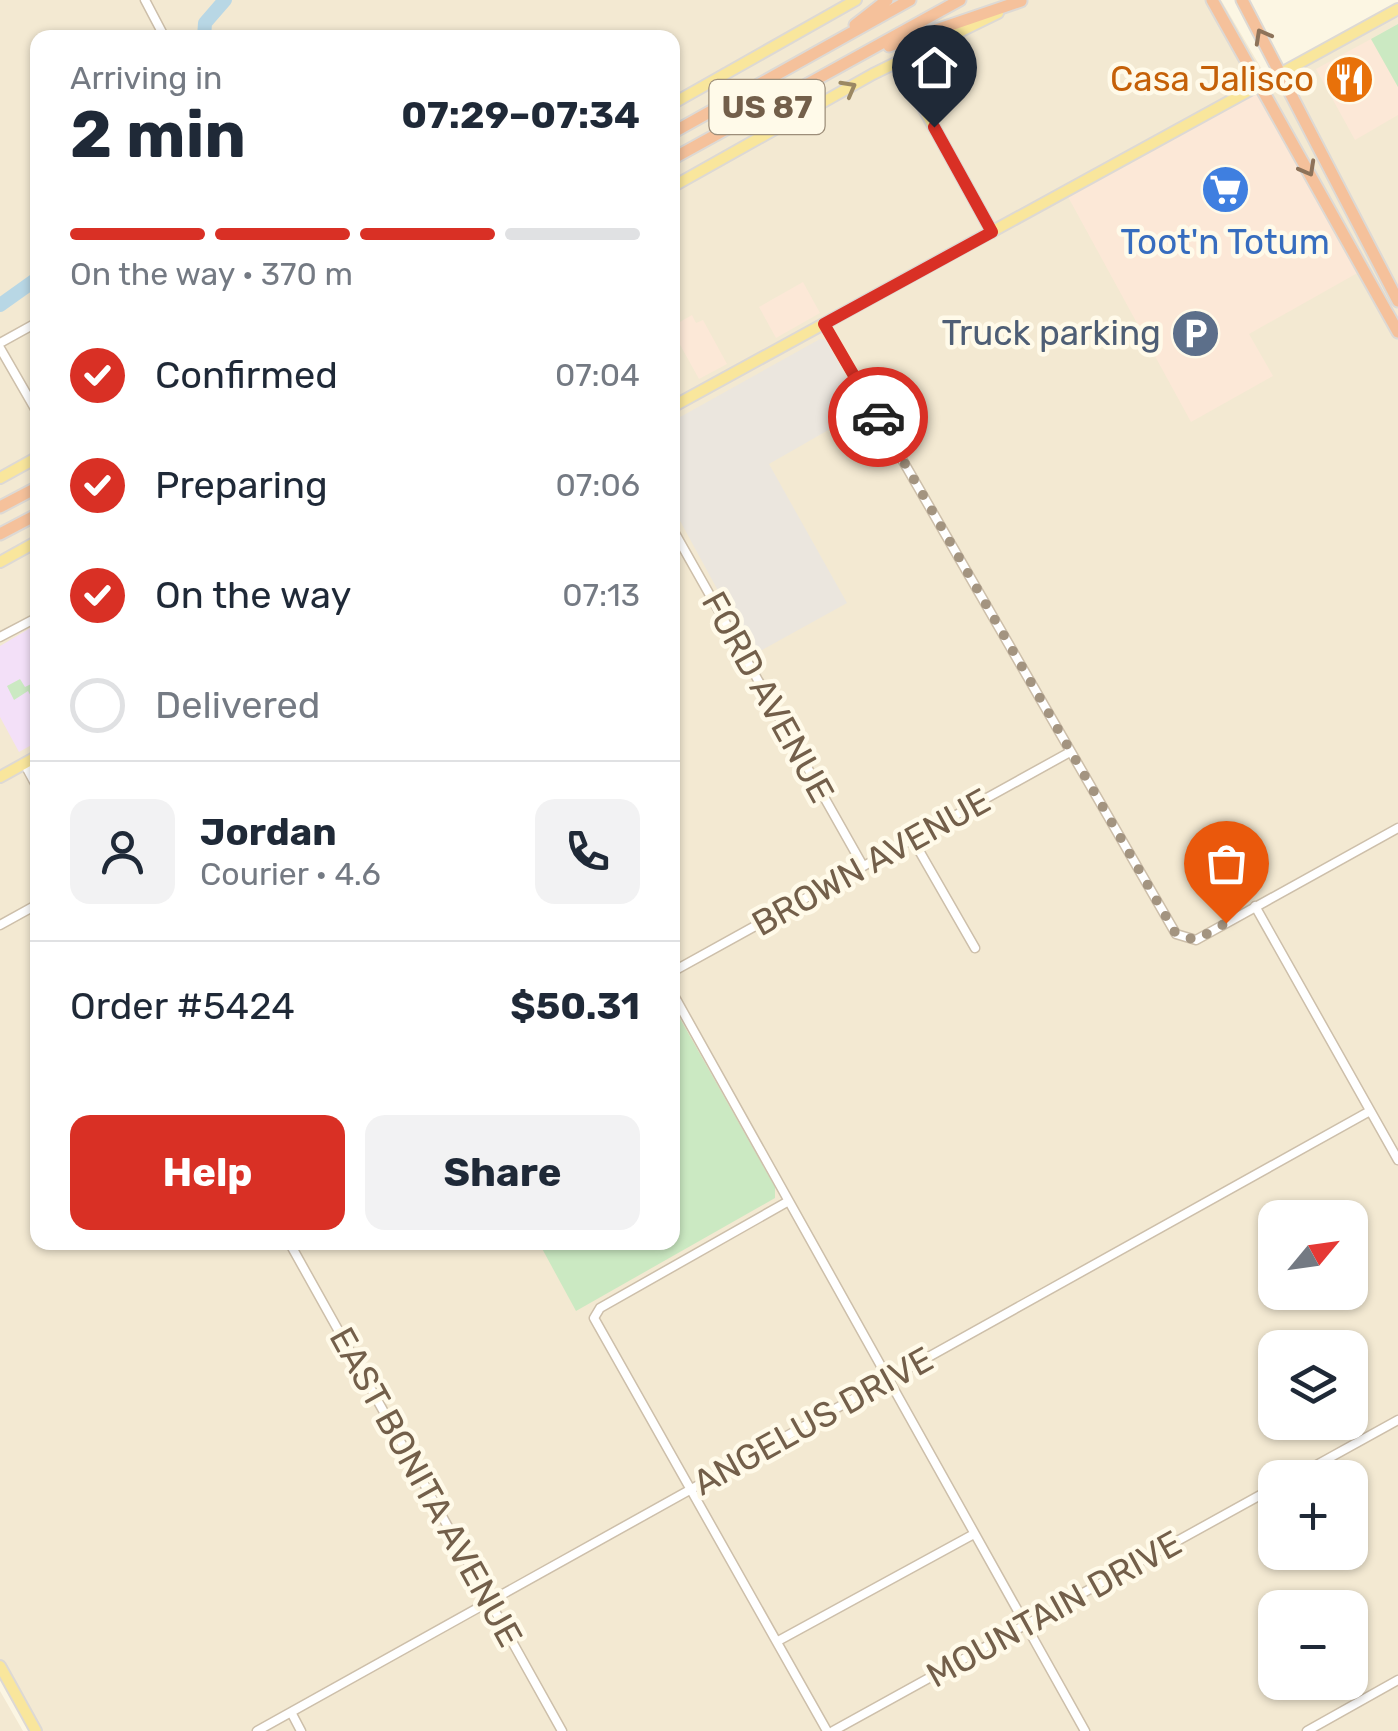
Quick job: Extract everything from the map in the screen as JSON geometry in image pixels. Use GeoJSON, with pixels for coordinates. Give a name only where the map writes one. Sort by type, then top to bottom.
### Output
{"type":"FeatureCollection","features":[{"type":"Feature","properties":{"kind":"highway"},"geometry":{"type":"LineString","coordinates":[[828,46],[887,0]]}},
{"type":"Feature","properties":{"kind":"highway","name":"US 87"},"geometry":{"type":"LineString","coordinates":[[680,129],[910,0]]}},
{"type":"Feature","properties":{"kind":"highway","name":"US 87"},"geometry":{"type":"LineString","coordinates":[[680,155],[960,0]]}},
{"type":"Feature","properties":{"kind":"highway"},"geometry":{"type":"LineString","coordinates":[[1212,0],[1398,332]]}},
{"type":"Feature","properties":{"kind":"highway"},"geometry":{"type":"LineString","coordinates":[[1242,0],[1398,301]]}},
{"type":"Feature","properties":{"kind":"highway"},"geometry":{"type":"LineString","coordinates":[[861,55],[1022,1]]}},
{"type":"Feature","properties":{"kind":"highway"},"geometry":{"type":"LineString","coordinates":[[0,507],[30,490]]}},
{"type":"Feature","properties":{"kind":"highway"},"geometry":{"type":"LineString","coordinates":[[0,534],[30,518]]}},
{"type":"Feature","properties":{"kind":"main road"},"geometry":{"type":"LineString","coordinates":[[680,99],[856,0]]}},
{"type":"Feature","properties":{"kind":"main road"},"geometry":{"type":"LineString","coordinates":[[680,183],[898,62],[1022,1]]}},
{"type":"Feature","properties":{"kind":"main road"},"geometry":{"type":"LineString","coordinates":[[680,402],[1398,8]]}},
{"type":"Feature","properties":{"kind":"main road"},"geometry":{"type":"LineString","coordinates":[[898,62],[992,232]]}},
{"type":"Feature","properties":{"kind":"main road"},"geometry":{"type":"LineString","coordinates":[[0,478],[30,461]]}},
{"type":"Feature","properties":{"kind":"main road"},"geometry":{"type":"LineString","coordinates":[[0,562],[30,545]]}},
{"type":"Feature","properties":{"kind":"main road"},"geometry":{"type":"LineString","coordinates":[[0,777],[30,761]]}},
{"type":"Feature","properties":{"kind":"main road"},"geometry":{"type":"LineString","coordinates":[[0,1666],[36,1731]]}},
{"type":"Feature","properties":{"kind":"street"},"geometry":{"type":"LineString","coordinates":[[144,0],[161,30]]}},
{"type":"Feature","properties":{"kind":"street"},"geometry":{"type":"LineString","coordinates":[[824,324],[1176,934],[1196,940],[1398,828]]}},
{"type":"Feature","properties":{"kind":"street"},"geometry":{"type":"LineString","coordinates":[[30,327],[0,346],[30,400]]}},
{"type":"Feature","properties":{"kind":"street","name":"FORD AVENUE"},"geometry":{"type":"LineString","coordinates":[[680,542],[863,866]]}},
{"type":"Feature","properties":{"kind":"street"},"geometry":{"type":"LineString","coordinates":[[0,638],[30,621]]}},
{"type":"Feature","properties":{"kind":"street","name":"BROWN AVENUE"},"geometry":{"type":"LineString","coordinates":[[680,968],[1070,752]]}},
{"type":"Feature","properties":{"kind":"street"},"geometry":{"type":"LineString","coordinates":[[24,764],[30,775]]}},
{"type":"Feature","properties":{"kind":"street"},"geometry":{"type":"LineString","coordinates":[[913,840],[975,948]]}},
{"type":"Feature","properties":{"kind":"street"},"geometry":{"type":"LineString","coordinates":[[1255,906],[1398,1160]]}},
{"type":"Feature","properties":{"kind":"street"},"geometry":{"type":"LineString","coordinates":[[0,926],[30,909]]}},
{"type":"Feature","properties":{"kind":"street"},"geometry":{"type":"LineString","coordinates":[[680,1007],[1085,1731]]}},
{"type":"Feature","properties":{"kind":"street","name":"ANGELUS DRIVE"},"geometry":{"type":"LineString","coordinates":[[257,1731],[1370,1111]]}},
{"type":"Feature","properties":{"kind":"street"},"geometry":{"type":"LineString","coordinates":[[787,1202],[594,1314],[830,1731]]}},
{"type":"Feature","properties":{"kind":"street","name":"EAST BONITA AVENUE"},"geometry":{"type":"LineString","coordinates":[[293,1250],[562,1731]]}},
{"type":"Feature","properties":{"kind":"street"},"geometry":{"type":"LineString","coordinates":[[1325,1460],[1398,1420]]}},
{"type":"Feature","properties":{"kind":"street","name":"MOUNTAIN DRIVE"},"geometry":{"type":"LineString","coordinates":[[830,1731],[1258,1496]]}},
{"type":"Feature","properties":{"kind":"street"},"geometry":{"type":"LineString","coordinates":[[778,1641],[974,1534]]}},
{"type":"Feature","properties":{"kind":"street"},"geometry":{"type":"LineString","coordinates":[[1307,1731],[1398,1680]]}},
{"type":"Feature","properties":{"kind":"street"},"geometry":{"type":"LineString","coordinates":[[291,1712],[302,1731]]}},
{"type":"Feature","properties":{"kind":"shaded area"},"geometry":{"type":"Polygon","coordinates":[[[0,0],[1221,0],[1271,85],[1398,16],[1398,1731],[36,1731],[0,1665],[0,0]]]}},
{"type":"Feature","properties":{"kind":"shaded area"},"geometry":{"type":"Polygon","coordinates":[[[1371,39],[1398,87],[1398,115],[1355,140],[1316,69],[1371,39]]]}},
{"type":"Feature","properties":{"kind":"shaded area"},"geometry":{"type":"Polygon","coordinates":[[[1260,90],[1361,271],[1249,334],[1273,376],[1191,422],[1067,195],[1260,90]]]}},
{"type":"Feature","properties":{"kind":"shaded area"},"geometry":{"type":"Polygon","coordinates":[[[803,282],[820,313],[776,338],[759,307],[803,282]]]}},
{"type":"Feature","properties":{"kind":"shaded area"},"geometry":{"type":"Polygon","coordinates":[[[692,315],[696,323],[703,320],[727,364],[699,379],[680,345],[680,322],[692,315]]]}},
{"type":"Feature","properties":{"kind":"shaded area"},"geometry":{"type":"Polygon","coordinates":[[[820,339],[826,340],[865,409],[769,464],[847,603],[753,655],[680,521],[680,417],[820,339]]]}},
{"type":"Feature","properties":{"kind":"shaded area"},"geometry":{"type":"Polygon","coordinates":[[[30,628],[30,746],[19,752],[0,717],[0,646],[30,628]]]}},
{"type":"Feature","properties":{"kind":"shaded area"},"geometry":{"type":"Polygon","coordinates":[[[0,1691],[23,1731],[0,1731],[0,1691]]]}},
{"type":"Feature","properties":{"kind":"green space"},"geometry":{"type":"Polygon","coordinates":[[[1398,24],[1398,87],[1371,39],[1398,24]]]}},
{"type":"Feature","properties":{"kind":"green space"},"geometry":{"type":"Polygon","coordinates":[[[20,679],[25,687],[30,684],[30,695],[28,691],[14,700],[7,686],[20,679]]]}},
{"type":"Feature","properties":{"kind":"green space"},"geometry":{"type":"Polygon","coordinates":[[[680,1018],[775,1187],[775,1198],[576,1311],[543,1250],[680,1250],[680,1018]]]}},
{"type":"Feature","properties":{"kind":"waterway"},"geometry":{"type":"LineString","coordinates":[[205,30],[205,23],[225,0]]}},
{"type":"Feature","properties":{"kind":"waterway"},"geometry":{"type":"LineString","coordinates":[[0,305],[30,284]]}},
{"type":"Feature","properties":{"kind":"way so far"},"geometry":{"type":"LineString","coordinates":[[878,417],[1176,934],[1196,940],[1226,923]]}},
{"type":"Feature","properties":{"kind":"place","name":"Casa Jalisco"},"geometry":{"type":"Point","coordinates":[1349,79]}},
{"type":"Feature","properties":{"kind":"place","name":"Toot'n Totum"},"geometry":{"type":"Point","coordinates":[1225,190]}},
{"type":"Feature","properties":{"kind":"place","name":"Truck parking"},"geometry":{"type":"Point","coordinates":[1196,333]}},
{"type":"Feature","properties":{"kind":"route"},"geometry":{"type":"LineString","coordinates":[[878,417],[824,324],[992,232],[934,127]]}}]}
